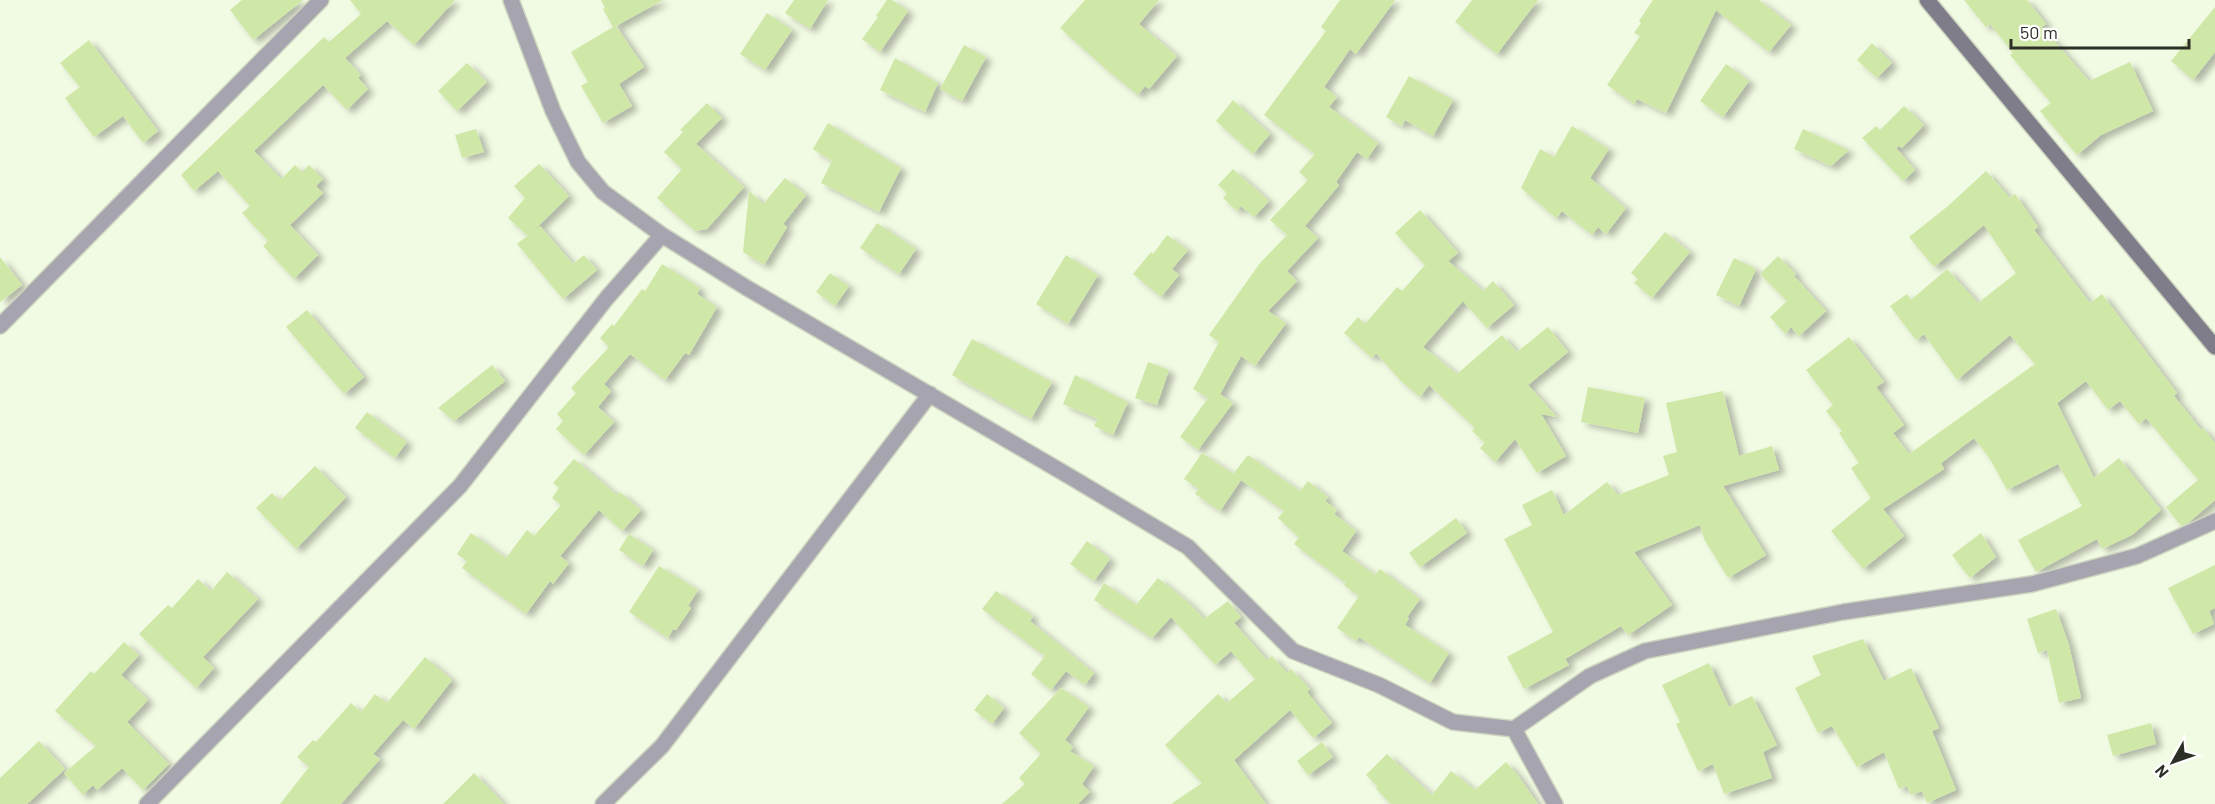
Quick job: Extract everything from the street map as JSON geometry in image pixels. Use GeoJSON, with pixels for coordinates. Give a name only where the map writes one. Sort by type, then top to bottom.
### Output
{"type":"FeatureCollection","features":[{"type":"Feature","properties":{"kind":"main road"},"geometry":{"type":"LineString","coordinates":[[1927,0],[2215,347]]}},
{"type":"Feature","properties":{"kind":"street"},"geometry":{"type":"LineString","coordinates":[[0,326],[321,0]]}},
{"type":"Feature","properties":{"kind":"street"},"geometry":{"type":"LineString","coordinates":[[510,0],[554,111],[578,162],[603,192],[662,235],[757,294],[1188,548],[1293,651],[1379,685],[1453,722],[1514,729],[1590,676],[1645,651],[1843,612],[2032,584],[2137,556],[2215,520]]}},
{"type":"Feature","properties":{"kind":"street"},"geometry":{"type":"LineString","coordinates":[[147,804],[460,486],[606,299],[662,235]]}},
{"type":"Feature","properties":{"kind":"street"},"geometry":{"type":"LineString","coordinates":[[603,804],[662,746],[930,394]]}},
{"type":"Feature","properties":{"kind":"street"},"geometry":{"type":"LineString","coordinates":[[1514,729],[1555,804]]}},
{"type":"Feature","properties":{"kind":"building"},"geometry":{"type":"Polygon","coordinates":[[[242,0],[303,0],[253,40],[230,10],[242,0]]]}},
{"type":"Feature","properties":{"kind":"building"},"geometry":{"type":"Polygon","coordinates":[[[350,0],[455,0],[414,45],[387,21],[345,58],[361,75],[358,78],[368,89],[347,110],[323,85],[254,151],[281,179],[295,165],[302,172],[309,165],[323,179],[316,186],[323,193],[290,225],[318,255],[294,279],[263,246],[268,241],[242,213],[250,206],[218,171],[194,191],[181,175],[324,37],[329,42],[361,14],[350,0]]]}},
{"type":"Feature","properties":{"kind":"building"},"geometry":{"type":"Polygon","coordinates":[[[601,0],[663,0],[616,26],[644,67],[619,84],[632,106],[603,123],[581,86],[588,82],[571,52],[613,27],[603,9],[605,8],[601,0]]]}},
{"type":"Feature","properties":{"kind":"building"},"geometry":{"type":"Polygon","coordinates":[[[794,0],[828,0],[810,29],[785,13],[794,0]]]}},
{"type":"Feature","properties":{"kind":"building"},"geometry":{"type":"Polygon","coordinates":[[[887,0],[892,0],[908,11],[880,52],[862,39],[887,0]]]}},
{"type":"Feature","properties":{"kind":"building"},"geometry":{"type":"Polygon","coordinates":[[[1085,0],[1159,0],[1139,24],[1177,56],[1149,89],[1145,86],[1138,95],[1060,28],[1085,0]]]}},
{"type":"Feature","properties":{"kind":"building"},"geometry":{"type":"Polygon","coordinates":[[[1340,0],[1395,0],[1356,54],[1350,49],[1324,87],[1337,97],[1329,107],[1378,143],[1367,159],[1357,152],[1336,182],[1339,185],[1305,226],[1318,238],[1287,271],[1297,281],[1268,311],[1286,323],[1255,366],[1241,356],[1220,394],[1233,403],[1198,450],[1180,437],[1208,398],[1193,389],[1219,342],[1209,335],[1260,263],[1287,235],[1270,220],[1308,180],[1299,172],[1315,154],[1264,115],[1326,31],[1321,27],[1340,0]]]}},
{"type":"Feature","properties":{"kind":"building"},"geometry":{"type":"Polygon","coordinates":[[[1472,0],[1538,0],[1497,54],[1455,22],[1472,0]]]}},
{"type":"Feature","properties":{"kind":"building"},"geometry":{"type":"Polygon","coordinates":[[[1653,0],[1759,0],[1791,25],[1769,52],[1716,10],[1666,113],[1637,99],[1634,104],[1607,85],[1640,36],[1634,33],[1653,0]]]}},
{"type":"Feature","properties":{"kind":"building"},"geometry":{"type":"Polygon","coordinates":[[[1964,0],[2027,0],[2046,24],[2042,27],[2089,81],[2130,62],[2153,111],[2101,135],[2077,155],[2040,111],[2051,103],[2010,55],[2013,53],[1990,24],[1986,27],[1964,0]]]}},
{"type":"Feature","properties":{"kind":"building"},"geometry":{"type":"Polygon","coordinates":[[[2215,7],[2215,52],[2193,80],[2171,61],[2215,7]]]}},
{"type":"Feature","properties":{"kind":"building"},"geometry":{"type":"Polygon","coordinates":[[[767,13],[792,30],[765,70],[740,54],[767,13]]]}},
{"type":"Feature","properties":{"kind":"building"},"geometry":{"type":"Polygon","coordinates":[[[89,40],[158,131],[143,143],[123,116],[94,137],[65,98],[80,87],[60,63],[89,40]]]}},
{"type":"Feature","properties":{"kind":"building"},"geometry":{"type":"Polygon","coordinates":[[[1872,43],[1892,63],[1877,78],[1857,60],[1872,43]]]}},
{"type":"Feature","properties":{"kind":"building"},"geometry":{"type":"Polygon","coordinates":[[[964,45],[986,57],[962,101],[940,89],[964,45]]]}},
{"type":"Feature","properties":{"kind":"building"},"geometry":{"type":"Polygon","coordinates":[[[895,58],[938,83],[925,112],[880,90],[895,58]]]}},
{"type":"Feature","properties":{"kind":"building"},"geometry":{"type":"Polygon","coordinates":[[[467,63],[487,82],[457,111],[438,91],[467,63]]]}},
{"type":"Feature","properties":{"kind":"building"},"geometry":{"type":"Polygon","coordinates":[[[1726,64],[1749,81],[1723,117],[1700,101],[1726,64]]]}},
{"type":"Feature","properties":{"kind":"building"},"geometry":{"type":"Polygon","coordinates":[[[1409,76],[1453,100],[1433,136],[1405,120],[1402,126],[1386,117],[1409,76]]]}},
{"type":"Feature","properties":{"kind":"building"},"geometry":{"type":"Polygon","coordinates":[[[1233,100],[1270,134],[1253,154],[1216,121],[1233,100]]]}},
{"type":"Feature","properties":{"kind":"building"},"geometry":{"type":"Polygon","coordinates":[[[707,103],[722,118],[696,144],[744,187],[707,229],[695,231],[657,198],[682,169],[664,152],[683,132],[680,130],[707,103]]]}},
{"type":"Feature","properties":{"kind":"building"},"geometry":{"type":"Polygon","coordinates":[[[1904,106],[1924,125],[1902,148],[1899,146],[1896,148],[1915,170],[1903,181],[1862,138],[1876,126],[1880,130],[1904,106]]]}},
{"type":"Feature","properties":{"kind":"building"},"geometry":{"type":"Polygon","coordinates":[[[828,123],[901,168],[879,212],[821,183],[832,161],[813,149],[828,123]]]}},
{"type":"Feature","properties":{"kind":"building"},"geometry":{"type":"Polygon","coordinates":[[[1572,126],[1609,149],[1590,178],[1626,208],[1606,234],[1598,227],[1592,235],[1562,211],[1556,218],[1521,188],[1540,149],[1554,157],[1572,126]]]}},
{"type":"Feature","properties":{"kind":"building"},"geometry":{"type":"Polygon","coordinates":[[[476,129],[484,152],[462,158],[455,135],[476,129]]]}},
{"type":"Feature","properties":{"kind":"building"},"geometry":{"type":"Polygon","coordinates":[[[1803,129],[1849,150],[1831,166],[1794,149],[1803,129]]]}},
{"type":"Feature","properties":{"kind":"building"},"geometry":{"type":"Polygon","coordinates":[[[539,164],[569,196],[528,236],[508,218],[525,198],[514,186],[539,164]]]}},
{"type":"Feature","properties":{"kind":"building"},"geometry":{"type":"Polygon","coordinates":[[[1233,169],[1269,201],[1254,217],[1241,206],[1237,211],[1223,198],[1227,193],[1218,185],[1233,169]]]}},
{"type":"Feature","properties":{"kind":"building"},"geometry":{"type":"Polygon","coordinates":[[[1986,171],[2010,198],[2015,194],[2038,227],[2034,230],[2090,303],[2102,294],[2177,393],[2174,396],[2201,430],[2203,428],[2215,443],[2215,500],[2188,523],[2181,526],[2166,507],[2198,480],[2146,418],[2139,424],[2120,401],[2108,410],[2086,381],[2057,403],[2094,478],[2119,458],[2161,510],[2132,535],[2102,549],[2097,539],[2036,572],[2018,540],[2082,506],[2058,464],[2007,490],[1990,459],[1974,438],[1941,463],[1944,469],[1883,509],[1904,536],[1863,569],[1831,531],[1871,498],[1851,468],[1859,463],[1839,433],[1842,431],[1826,411],[1833,405],[1806,370],[1849,337],[1884,382],[1876,387],[1904,425],[1893,433],[1909,454],[2035,364],[2010,335],[1957,380],[1924,334],[1916,340],[1890,306],[1907,294],[1911,300],[1947,269],[1978,303],[2016,273],[1984,225],[1934,267],[1909,237],[1948,206],[1986,171]]]}},
{"type":"Feature","properties":{"kind":"building"},"geometry":{"type":"Polygon","coordinates":[[[785,178],[806,195],[783,224],[787,227],[764,265],[743,252],[749,191],[763,204],[785,178]]]}},
{"type":"Feature","properties":{"kind":"building"},"geometry":{"type":"Polygon","coordinates":[[[1420,210],[1458,253],[1448,261],[1483,291],[1493,281],[1514,305],[1487,328],[1463,301],[1423,347],[1457,374],[1502,335],[1517,352],[1548,327],[1568,352],[1528,385],[1557,417],[1541,414],[1566,456],[1537,473],[1515,439],[1495,462],[1480,448],[1485,443],[1472,431],[1475,428],[1429,385],[1420,397],[1402,382],[1376,353],[1372,358],[1344,333],[1358,317],[1365,324],[1397,287],[1402,291],[1425,265],[1395,233],[1420,210]]]}},
{"type":"Feature","properties":{"kind":"building"},"geometry":{"type":"Polygon","coordinates":[[[877,223],[916,249],[899,274],[860,248],[877,223]]]}},
{"type":"Feature","properties":{"kind":"building"},"geometry":{"type":"Polygon","coordinates":[[[540,226],[573,264],[584,255],[597,270],[563,299],[517,244],[540,226]]]}},
{"type":"Feature","properties":{"kind":"building"},"geometry":{"type":"Polygon","coordinates":[[[1665,232],[1690,252],[1652,298],[1634,283],[1638,279],[1631,273],[1665,232]]]}},
{"type":"Feature","properties":{"kind":"building"},"geometry":{"type":"Polygon","coordinates":[[[1167,235],[1188,250],[1172,269],[1179,275],[1161,297],[1133,274],[1151,252],[1153,254],[1167,235]]]}},
{"type":"Feature","properties":{"kind":"building"},"geometry":{"type":"Polygon","coordinates":[[[1066,255],[1098,275],[1068,324],[1036,304],[1066,255]]]}},
{"type":"Feature","properties":{"kind":"building"},"geometry":{"type":"Polygon","coordinates":[[[1778,256],[1826,311],[1799,336],[1791,327],[1785,334],[1770,317],[1787,301],[1760,274],[1778,256]]]}},
{"type":"Feature","properties":{"kind":"building"},"geometry":{"type":"Polygon","coordinates":[[[0,257],[22,285],[0,302],[0,257]]]}},
{"type":"Feature","properties":{"kind":"building"},"geometry":{"type":"Polygon","coordinates":[[[1734,258],[1756,269],[1739,306],[1716,295],[1734,258]]]}},
{"type":"Feature","properties":{"kind":"building"},"geometry":{"type":"Polygon","coordinates":[[[662,264],[700,288],[697,294],[717,307],[689,355],[685,353],[665,380],[630,354],[604,384],[611,391],[598,407],[614,422],[584,455],[556,429],[563,421],[557,414],[576,393],[571,388],[609,347],[600,338],[612,324],[614,326],[642,289],[645,291],[662,264]]]}},
{"type":"Feature","properties":{"kind":"building"},"geometry":{"type":"Polygon","coordinates":[[[830,273],[849,286],[835,306],[816,292],[830,273]]]}},
{"type":"Feature","properties":{"kind":"building"},"geometry":{"type":"Polygon","coordinates":[[[307,310],[364,377],[344,394],[286,327],[307,310]]]}},
{"type":"Feature","properties":{"kind":"building"},"geometry":{"type":"Polygon","coordinates":[[[972,339],[1052,382],[1031,419],[952,375],[972,339]]]}},
{"type":"Feature","properties":{"kind":"building"},"geometry":{"type":"Polygon","coordinates":[[[1148,362],[1169,370],[1157,405],[1135,398],[1148,362]]]}},
{"type":"Feature","properties":{"kind":"building"},"geometry":{"type":"Polygon","coordinates":[[[492,365],[505,381],[454,421],[438,408],[492,365]]]}},
{"type":"Feature","properties":{"kind":"building"},"geometry":{"type":"Polygon","coordinates":[[[1075,375],[1128,402],[1113,435],[1094,426],[1098,419],[1063,404],[1075,375]]]}},
{"type":"Feature","properties":{"kind":"building"},"geometry":{"type":"Polygon","coordinates":[[[1588,387],[1645,398],[1638,433],[1581,422],[1588,387]]]}},
{"type":"Feature","properties":{"kind":"building"},"geometry":{"type":"Polygon","coordinates":[[[1723,391],[1739,456],[1772,446],[1779,470],[1723,486],[1766,555],[1728,578],[1704,539],[1700,525],[1634,552],[1672,605],[1628,635],[1621,626],[1565,659],[1569,665],[1524,689],[1507,657],[1553,632],[1504,539],[1532,525],[1522,505],[1552,490],[1564,515],[1607,482],[1618,495],[1669,475],[1663,456],[1677,452],[1666,403],[1723,391]]]}},
{"type":"Feature","properties":{"kind":"building"},"geometry":{"type":"Polygon","coordinates":[[[367,412],[407,442],[395,458],[355,428],[367,412]]]}},
{"type":"Feature","properties":{"kind":"building"},"geometry":{"type":"Polygon","coordinates":[[[1202,453],[1233,474],[1248,455],[1300,491],[1308,481],[1328,497],[1325,501],[1337,510],[1334,514],[1356,531],[1342,551],[1375,575],[1380,569],[1420,599],[1407,617],[1409,618],[1405,625],[1449,653],[1430,683],[1359,637],[1356,641],[1337,628],[1359,596],[1344,585],[1346,583],[1294,544],[1299,537],[1278,518],[1284,511],[1241,480],[1220,511],[1195,494],[1199,489],[1184,479],[1202,453]]]}},
{"type":"Feature","properties":{"kind":"building"},"geometry":{"type":"Polygon","coordinates":[[[574,459],[617,495],[620,492],[641,510],[622,531],[599,510],[560,556],[569,563],[553,584],[550,581],[526,614],[462,568],[467,561],[457,554],[471,533],[506,558],[527,530],[534,536],[561,505],[552,498],[559,488],[553,483],[574,459]]]}},
{"type":"Feature","properties":{"kind":"building"},"geometry":{"type":"Polygon","coordinates":[[[315,466],[346,497],[296,549],[256,508],[272,493],[280,501],[315,466]]]}},
{"type":"Feature","properties":{"kind":"building"},"geometry":{"type":"Polygon","coordinates":[[[1456,518],[1467,533],[1420,567],[1409,553],[1456,518]]]}},
{"type":"Feature","properties":{"kind":"building"},"geometry":{"type":"Polygon","coordinates":[[[1981,533],[1996,557],[1970,578],[1952,555],[1981,533]]]}},
{"type":"Feature","properties":{"kind":"building"},"geometry":{"type":"Polygon","coordinates":[[[629,534],[653,550],[643,566],[619,550],[629,534]]]}},
{"type":"Feature","properties":{"kind":"building"},"geometry":{"type":"Polygon","coordinates":[[[1087,541],[1110,559],[1094,581],[1070,564],[1087,541]]]}},
{"type":"Feature","properties":{"kind":"building"},"geometry":{"type":"Polygon","coordinates":[[[2215,565],[2215,608],[2209,611],[2214,624],[2193,634],[2168,588],[2215,565]]]}},
{"type":"Feature","properties":{"kind":"building"},"geometry":{"type":"Polygon","coordinates":[[[659,566],[698,590],[688,606],[691,608],[668,638],[629,612],[659,566]]]}},
{"type":"Feature","properties":{"kind":"building"},"geometry":{"type":"Polygon","coordinates":[[[227,572],[258,599],[203,657],[214,668],[196,688],[139,634],[168,605],[172,608],[198,579],[211,591],[227,572]]]}},
{"type":"Feature","properties":{"kind":"building"},"geometry":{"type":"Polygon","coordinates":[[[1158,578],[1189,603],[1204,619],[1228,601],[1241,617],[1234,623],[1267,660],[1272,656],[1287,673],[1291,669],[1310,689],[1307,692],[1332,723],[1313,738],[1290,710],[1234,760],[1266,804],[1171,804],[1202,783],[1165,745],[1218,694],[1227,703],[1255,679],[1231,651],[1215,665],[1171,617],[1152,638],[1094,600],[1104,583],[1136,605],[1158,578]]]}},
{"type":"Feature","properties":{"kind":"building"},"geometry":{"type":"Polygon","coordinates":[[[996,591],[1033,616],[1030,621],[1094,673],[1085,685],[1066,671],[1051,690],[1031,674],[1045,656],[982,609],[996,591]]]}},
{"type":"Feature","properties":{"kind":"building"},"geometry":{"type":"Polygon","coordinates":[[[2056,609],[2069,645],[2081,698],[2059,703],[2047,650],[2038,653],[2027,619],[2056,609]]]}},
{"type":"Feature","properties":{"kind":"building"},"geometry":{"type":"Polygon","coordinates":[[[1863,639],[1884,681],[1911,668],[1939,728],[1932,731],[1956,790],[1927,803],[1922,791],[1911,795],[1907,786],[1899,789],[1884,752],[1857,767],[1832,726],[1818,733],[1795,688],[1821,675],[1812,656],[1863,639]]]}},
{"type":"Feature","properties":{"kind":"building"},"geometry":{"type":"Polygon","coordinates":[[[124,642],[139,655],[121,675],[148,700],[127,722],[169,764],[143,790],[122,768],[97,790],[93,785],[83,795],[64,773],[96,746],[55,711],[91,671],[94,674],[124,642]]]}},
{"type":"Feature","properties":{"kind":"building"},"geometry":{"type":"Polygon","coordinates":[[[425,657],[452,680],[414,729],[403,720],[373,754],[380,759],[341,804],[280,804],[309,767],[297,757],[313,740],[316,742],[351,703],[361,712],[375,694],[387,703],[425,657]]]}},
{"type":"Feature","properties":{"kind":"building"},"geometry":{"type":"Polygon","coordinates":[[[1709,663],[1729,707],[1752,696],[1777,745],[1763,752],[1772,778],[1724,794],[1713,764],[1698,771],[1676,724],[1680,722],[1662,685],[1709,663]]]}},
{"type":"Feature","properties":{"kind":"building"},"geometry":{"type":"Polygon","coordinates":[[[1061,688],[1089,707],[1065,740],[1073,747],[1070,751],[1094,766],[1082,784],[1090,792],[1078,804],[1002,804],[1025,784],[1019,778],[1041,754],[1019,733],[1061,688]]]}},
{"type":"Feature","properties":{"kind":"building"},"geometry":{"type":"Polygon","coordinates":[[[987,694],[1004,708],[992,724],[974,710],[987,694]]]}},
{"type":"Feature","properties":{"kind":"building"},"geometry":{"type":"Polygon","coordinates":[[[2151,723],[2156,744],[2113,756],[2107,735],[2151,723]]]}},
{"type":"Feature","properties":{"kind":"building"},"geometry":{"type":"Polygon","coordinates":[[[39,741],[65,769],[27,804],[0,804],[0,778],[39,741]]]}},
{"type":"Feature","properties":{"kind":"building"},"geometry":{"type":"Polygon","coordinates":[[[1322,742],[1333,757],[1308,775],[1297,761],[1322,742]]]}},
{"type":"Feature","properties":{"kind":"building"},"geometry":{"type":"Polygon","coordinates":[[[1387,754],[1432,795],[1451,771],[1475,790],[1506,762],[1538,804],[1391,804],[1366,775],[1387,754]]]}},
{"type":"Feature","properties":{"kind":"building"},"geometry":{"type":"Polygon","coordinates":[[[474,773],[504,804],[443,804],[474,773]]]}}]}
